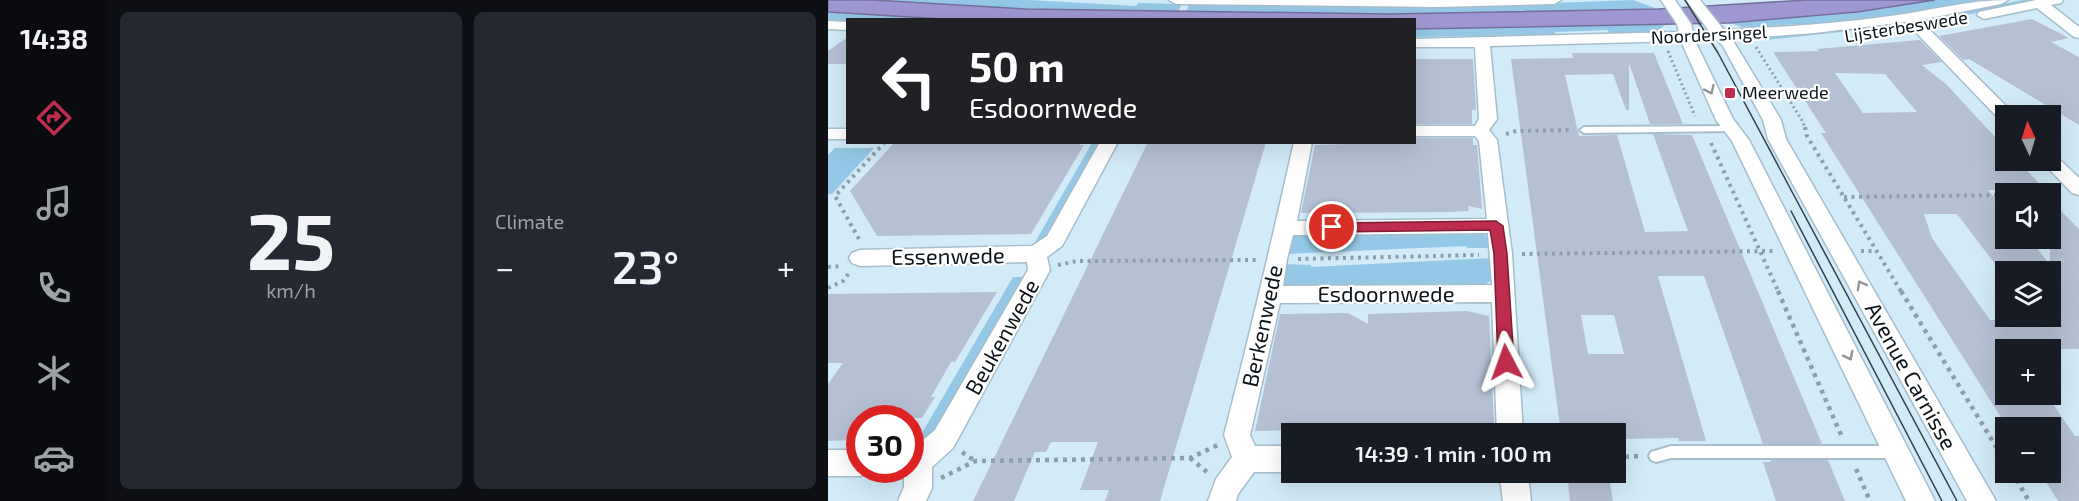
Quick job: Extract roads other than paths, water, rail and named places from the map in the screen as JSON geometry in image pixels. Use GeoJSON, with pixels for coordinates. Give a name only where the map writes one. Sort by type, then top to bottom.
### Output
{"type":"FeatureCollection","features":[{"type":"Feature","properties":{"kind":"street"},"geometry":{"type":"LineString","coordinates":[[1176,0],[1438,2],[1554,0]]}},
{"type":"Feature","properties":{"kind":"street","name":"Noordersingel"},"geometry":{"type":"LineString","coordinates":[[1416,43],[1482,42],[1915,22],[2001,0]]}},
{"type":"Feature","properties":{"kind":"street","name":"Lijsterbeswede"},"geometry":{"type":"LineString","coordinates":[[1791,41],[2056,0]]}},
{"type":"Feature","properties":{"kind":"street","name":"Avenue Carnisse"},"geometry":{"type":"LineString","coordinates":[[1696,3],[1725,31],[1772,120],[1778,139],[1982,501]]}},
{"type":"Feature","properties":{"kind":"street","name":"Avenue Carnisse"},"geometry":{"type":"LineString","coordinates":[[1670,4],[1679,33],[1725,120],[1740,140],[1921,501]]}},
{"type":"Feature","properties":{"kind":"street"},"geometry":{"type":"LineString","coordinates":[[2041,4],[2079,34]]}},
{"type":"Feature","properties":{"kind":"street"},"geometry":{"type":"LineString","coordinates":[[1915,22],[1995,105]]}},
{"type":"Feature","properties":{"kind":"street"},"geometry":{"type":"LineString","coordinates":[[828,25],[846,26]]}},
{"type":"Feature","properties":{"kind":"street"},"geometry":{"type":"LineString","coordinates":[[1482,42],[1488,119],[1484,135],[1501,254],[1509,423]]}},
{"type":"Feature","properties":{"kind":"street"},"geometry":{"type":"LineString","coordinates":[[1416,131],[1484,135]]}},
{"type":"Feature","properties":{"kind":"street"},"geometry":{"type":"LineString","coordinates":[[828,134],[846,134]]}},
{"type":"Feature","properties":{"kind":"street","name":"Beukenwede"},"geometry":{"type":"LineString","coordinates":[[924,466],[944,440],[1039,270],[1036,254],[1055,241],[1108,144]]}},
{"type":"Feature","properties":{"kind":"street","name":"Berkenwede"},"geometry":{"type":"LineString","coordinates":[[1222,501],[1242,447],[1276,259],[1303,144]]}},
{"type":"Feature","properties":{"kind":"street"},"geometry":{"type":"LineString","coordinates":[[2061,171],[2079,189]]}},
{"type":"Feature","properties":{"kind":"street"},"geometry":{"type":"LineString","coordinates":[[1285,228],[1496,226]]}},
{"type":"Feature","properties":{"kind":"street","name":"Essenwede"},"geometry":{"type":"LineString","coordinates":[[860,258],[1036,254]]}},
{"type":"Feature","properties":{"kind":"street","name":"Esdoornwede"},"geometry":{"type":"LineString","coordinates":[[1271,295],[1502,293]]}},
{"type":"Feature","properties":{"kind":"street"},"geometry":{"type":"LineString","coordinates":[[1242,447],[1281,456]]}},
{"type":"Feature","properties":{"kind":"street"},"geometry":{"type":"LineString","coordinates":[[828,463],[846,463]]}},
{"type":"Feature","properties":{"kind":"street"},"geometry":{"type":"LineString","coordinates":[[1514,483],[1517,501]]}},
{"type":"Feature","properties":{"kind":"lane"},"geometry":{"type":"LineString","coordinates":[[1584,130],[1731,129]]}},
{"type":"Feature","properties":{"kind":"lane"},"geometry":{"type":"LineString","coordinates":[[1656,456],[1671,452],[1898,452]]}},
{"type":"Feature","properties":{"kind":"tram line"},"geometry":{"type":"LineString","coordinates":[[1685,0],[1718,53],[1957,501]]}},
{"type":"Feature","properties":{"kind":"tram line"},"geometry":{"type":"LineString","coordinates":[[1791,211],[1942,501]]}},
{"type":"Feature","properties":{"kind":"place","name":"Meerwede"},"geometry":{"type":"Point","coordinates":[1730,93]}}]}
